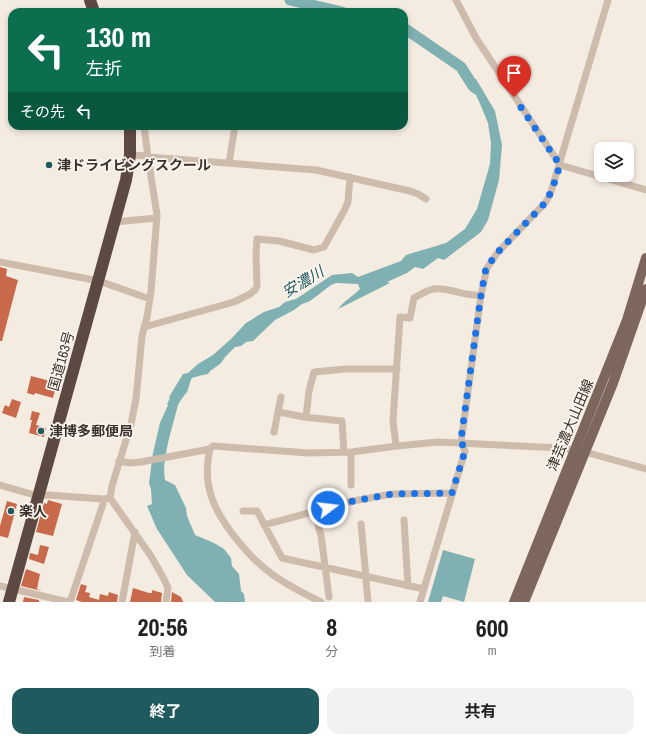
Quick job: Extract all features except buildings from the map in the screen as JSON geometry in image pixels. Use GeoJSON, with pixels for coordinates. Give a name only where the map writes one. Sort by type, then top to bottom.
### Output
{"type":"FeatureCollection","features":[{"type":"Feature","properties":{"kind":"highway","name":"国道163号"},"geometry":{"type":"LineString","coordinates":[[9,602],[126,180],[130,155],[130,130]]}},
{"type":"Feature","properties":{"kind":"main road","name":"津芸濃大山田線"},"geometry":{"type":"LineString","coordinates":[[514,602],[574,450],[628,320],[646,258]]}},
{"type":"Feature","properties":{"kind":"main road","name":"津芸濃大山田線"},"geometry":{"type":"LineString","coordinates":[[524,602],[613,383],[646,289]]}},
{"type":"Feature","properties":{"kind":"street"},"geometry":{"type":"LineString","coordinates":[[456,0],[480,45],[560,165],[646,190]]}},
{"type":"Feature","properties":{"kind":"street"},"geometry":{"type":"LineString","coordinates":[[420,602],[465,451],[462,444],[481,295],[488,264],[545,203],[552,190],[608,0]]}},
{"type":"Feature","properties":{"kind":"street"},"geometry":{"type":"LineString","coordinates":[[0,586],[69,602],[103,504],[107,499],[112,486],[131,424],[136,399],[142,336],[150,299],[157,218],[145,130]]}},
{"type":"Feature","properties":{"kind":"street"},"geometry":{"type":"LineString","coordinates":[[229,163],[234,130]]}},
{"type":"Feature","properties":{"kind":"street"},"geometry":{"type":"LineString","coordinates":[[130,155],[316,170],[414,192],[426,199]]}},
{"type":"Feature","properties":{"kind":"street"},"geometry":{"type":"LineString","coordinates":[[144,327],[234,302],[250,294],[257,286],[257,238],[278,241],[314,250],[324,248],[348,202],[350,177]]}},
{"type":"Feature","properties":{"kind":"street"},"geometry":{"type":"LineString","coordinates":[[114,222],[157,218]]}},
{"type":"Feature","properties":{"kind":"street"},"geometry":{"type":"LineString","coordinates":[[0,262],[99,281],[150,299]]}},
{"type":"Feature","properties":{"kind":"street"},"geometry":{"type":"LineString","coordinates":[[396,446],[393,421],[400,317],[410,318],[414,298],[430,290],[438,289],[473,296],[481,295]]}},
{"type":"Feature","properties":{"kind":"street"},"geometry":{"type":"LineString","coordinates":[[306,417],[314,372],[345,369],[397,369]]}},
{"type":"Feature","properties":{"kind":"street"},"geometry":{"type":"LineString","coordinates":[[274,432],[281,396]]}},
{"type":"Feature","properties":{"kind":"street"},"geometry":{"type":"LineString","coordinates":[[279,412],[342,421],[351,485]]}},
{"type":"Feature","properties":{"kind":"street"},"geometry":{"type":"LineString","coordinates":[[119,461],[130,463],[141,462],[210,449],[214,446],[290,452],[347,452],[438,442],[574,450],[646,469]]}},
{"type":"Feature","properties":{"kind":"street"},"geometry":{"type":"LineString","coordinates":[[210,449],[207,460],[207,474],[212,502],[222,521],[244,548],[267,571],[297,590],[321,602]]}},
{"type":"Feature","properties":{"kind":"street"},"geometry":{"type":"LineString","coordinates":[[0,484],[38,496],[48,495],[107,499],[135,532],[151,556],[167,585],[168,593],[166,602]]}},
{"type":"Feature","properties":{"kind":"street"},"geometry":{"type":"LineString","coordinates":[[264,525],[353,501],[392,494],[452,493]]}},
{"type":"Feature","properties":{"kind":"street"},"geometry":{"type":"LineString","coordinates":[[243,512],[256,511],[282,558],[424,589]]}},
{"type":"Feature","properties":{"kind":"street"},"geometry":{"type":"LineString","coordinates":[[315,511],[321,535],[328,597]]}},
{"type":"Feature","properties":{"kind":"street"},"geometry":{"type":"LineString","coordinates":[[404,520],[408,586]]}},
{"type":"Feature","properties":{"kind":"street"},"geometry":{"type":"LineString","coordinates":[[361,524],[368,601]]}},
{"type":"Feature","properties":{"kind":"street"},"geometry":{"type":"LineString","coordinates":[[122,602],[135,532]]}},
{"type":"Feature","properties":{"kind":"water"},"geometry":{"type":"Polygon","coordinates":[[[464,69],[471,79],[476,79],[495,111],[502,145],[499,180],[488,220],[481,232],[444,260],[438,258],[423,269],[415,267],[407,273],[387,282],[390,283],[338,309],[360,289],[358,284],[336,283],[331,285],[310,301],[275,320],[253,341],[246,342],[241,346],[235,347],[220,364],[208,374],[192,378],[187,392],[178,405],[166,453],[164,472],[165,480],[175,485],[186,508],[187,516],[195,535],[224,549],[231,558],[232,566],[239,574],[241,591],[244,594],[245,602],[215,602],[187,575],[157,529],[147,506],[152,504],[149,483],[153,453],[160,423],[168,405],[169,397],[183,374],[188,373],[198,364],[213,355],[246,323],[264,312],[279,307],[285,302],[296,299],[332,275],[352,273],[358,277],[401,261],[406,255],[446,243],[465,229],[477,209],[490,164],[491,143],[488,123],[476,95],[470,91],[464,69]]]}},
{"type":"Feature","properties":{"kind":"water"},"geometry":{"type":"Polygon","coordinates":[[[443,550],[475,559],[464,602],[443,596],[441,602],[428,602],[443,550]]]}},
{"type":"Feature","properties":{"kind":"waterway","name":"安濃川"},"geometry":{"type":"LineString","coordinates":[[290,0],[325,8]]}},
{"type":"Feature","properties":{"kind":"waterway","name":"安濃川"},"geometry":{"type":"LineString","coordinates":[[408,31],[461,67],[473,86]]}},
{"type":"Feature","properties":{"kind":"place","name":"津ドライビングスクール"},"geometry":{"type":"Point","coordinates":[49,165]}},
{"type":"Feature","properties":{"kind":"place","name":"津博多郵便局"},"geometry":{"type":"Point","coordinates":[41,431]}},
{"type":"Feature","properties":{"kind":"place","name":"楽人"},"geometry":{"type":"Point","coordinates":[11,511]}},
{"type":"Feature","properties":{"kind":"route"},"geometry":{"type":"LineString","coordinates":[[328,508],[353,501],[392,494],[452,493],[465,451],[463,445],[461,444],[461,439],[486,268],[498,252],[545,203],[552,190],[558,167],[560,165],[514,97]]}}]}
